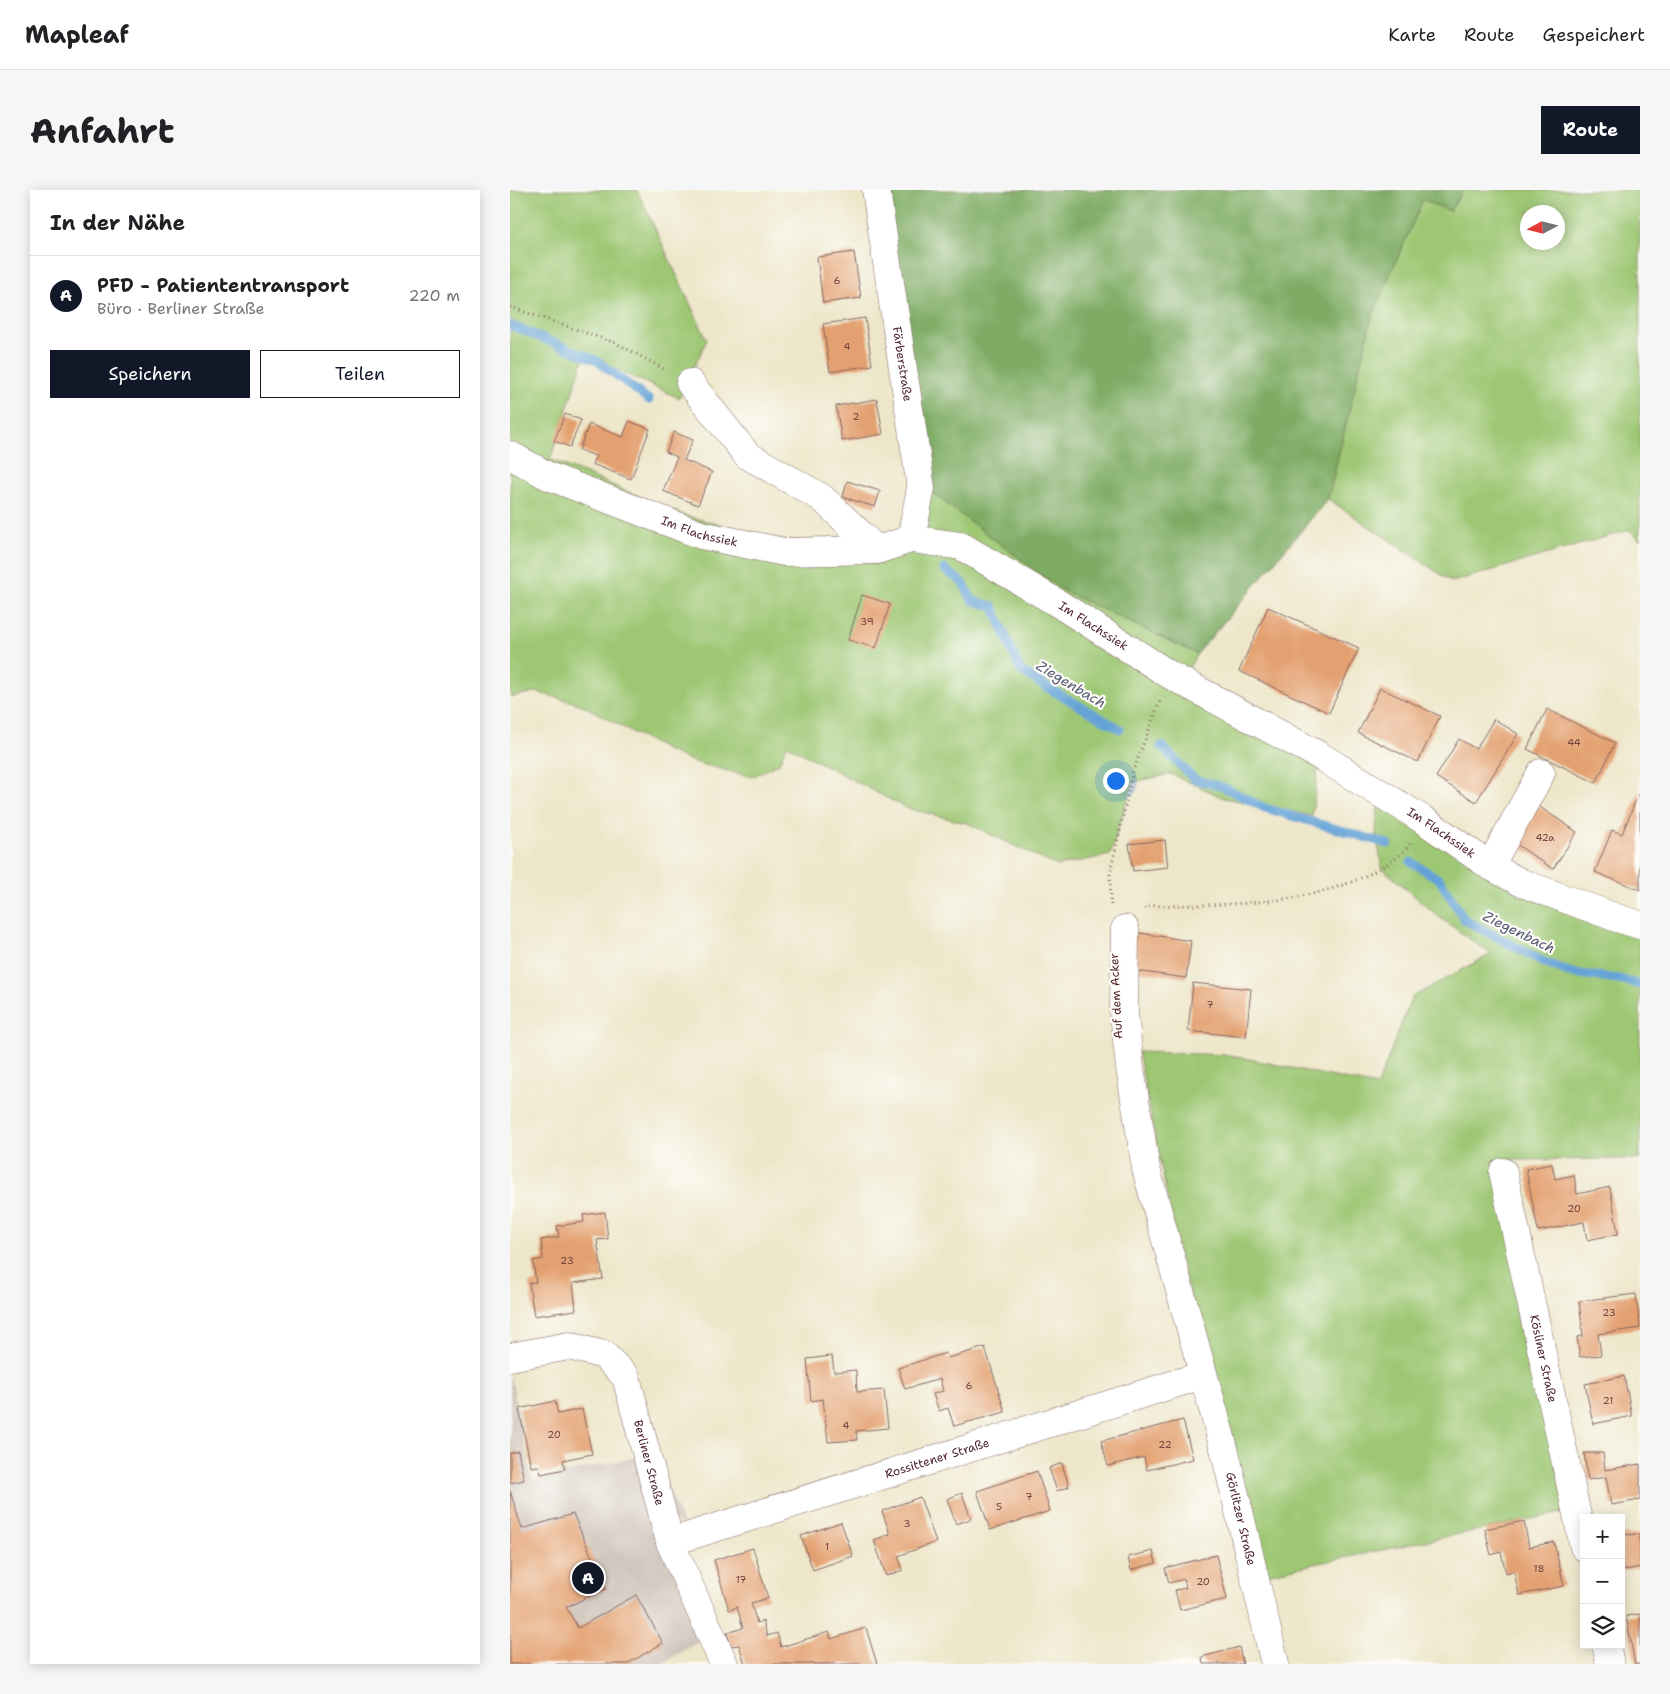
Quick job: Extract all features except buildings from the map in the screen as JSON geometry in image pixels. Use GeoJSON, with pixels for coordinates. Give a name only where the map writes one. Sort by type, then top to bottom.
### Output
{"type":"FeatureCollection","features":[{"type":"Feature","properties":{"kind":"street","name":"Färberstraße"},"geometry":{"type":"LineString","coordinates":[[876,190],[920,488],[911,540]]}},
{"type":"Feature","properties":{"kind":"street"},"geometry":{"type":"LineString","coordinates":[[690,383],[747,455],[822,498],[877,550]]}},
{"type":"Feature","properties":{"kind":"street","name":"Im Flachssiek"},"geometry":{"type":"LineString","coordinates":[[510,455],[548,476],[701,535],[784,552],[877,550],[911,540],[961,546],[1059,604],[1170,675],[1320,756],[1422,819],[1490,866],[1522,883],[1640,925]]}},
{"type":"Feature","properties":{"kind":"street"},"geometry":{"type":"LineString","coordinates":[[1490,866],[1541,773]]}},
{"type":"Feature","properties":{"kind":"street"},"geometry":{"type":"LineString","coordinates":[[1118,921],[1124,1013],[1130,1068],[1146,1169],[1204,1375]]}},
{"type":"Feature","properties":{"kind":"street","name":"Kösliner Straße"},"geometry":{"type":"LineString","coordinates":[[1503,1172],[1580,1528]]}},
{"type":"Feature","properties":{"kind":"street","name":"Berliner Straße"},"geometry":{"type":"LineString","coordinates":[[510,1357],[569,1346],[604,1355],[626,1377],[670,1542],[724,1664]]}},
{"type":"Feature","properties":{"kind":"street","name":"Rossittener Straße"},"geometry":{"type":"LineString","coordinates":[[670,1542],[1204,1375]]}},
{"type":"Feature","properties":{"kind":"street","name":"Görlitzer Straße"},"geometry":{"type":"LineString","coordinates":[[1204,1375],[1225,1452],[1275,1664]]}},
{"type":"Feature","properties":{"kind":"street"},"geometry":{"type":"LineString","coordinates":[[1607,1649],[1610,1664]]}},
{"type":"Feature","properties":{"kind":"path"},"geometry":{"type":"LineString","coordinates":[[510,307],[616,343],[690,383]]}},
{"type":"Feature","properties":{"kind":"path"},"geometry":{"type":"LineString","coordinates":[[1170,675],[1133,771],[1110,872],[1118,921],[1148,906],[1262,903],[1333,888],[1365,877],[1396,859],[1409,847],[1422,819]]}},
{"type":"Feature","properties":{"kind":"shaded area"},"geometry":{"type":"Polygon","coordinates":[[[510,1372],[532,1480],[656,1453],[683,1525],[664,1515],[705,1638],[661,1664],[510,1664],[510,1372]]]}},
{"type":"Feature","properties":{"kind":"green space"},"geometry":{"type":"Polygon","coordinates":[[[510,190],[637,190],[707,340],[679,398],[585,355],[551,457],[547,458],[686,516],[786,541],[909,535],[924,487],[1062,590],[1197,654],[1179,685],[1319,758],[1312,816],[1224,798],[1171,774],[1133,782],[1110,855],[1057,866],[967,823],[906,808],[787,745],[779,763],[752,777],[694,762],[666,750],[580,704],[536,692],[510,697],[510,190]]]}},
{"type":"Feature","properties":{"kind":"green space"},"geometry":{"type":"Polygon","coordinates":[[[882,190],[1463,190],[1450,211],[1423,200],[1372,316],[1328,499],[1197,654],[1062,590],[924,487],[882,190]]]}},
{"type":"Feature","properties":{"kind":"green space"},"geometry":{"type":"Polygon","coordinates":[[[1463,190],[1640,190],[1640,540],[1630,530],[1452,582],[1328,499],[1372,316],[1423,199],[1450,211],[1463,190]]]}},
{"type":"Feature","properties":{"kind":"green space"},"geometry":{"type":"Polygon","coordinates":[[[1379,793],[1434,836],[1640,918],[1640,1159],[1494,1160],[1566,1512],[1266,1574],[1179,1255],[1138,1052],[1230,1055],[1377,1086],[1412,997],[1491,954],[1439,917],[1382,868],[1376,833],[1379,793]]]}},
{"type":"Feature","properties":{"kind":"waterway","name":"Ziegenbach"},"geometry":{"type":"LineString","coordinates":[[510,325],[596,360],[649,400]]}},
{"type":"Feature","properties":{"kind":"waterway","name":"Ziegenbach"},"geometry":{"type":"LineString","coordinates":[[944,569],[963,583],[973,601],[993,606],[1020,670],[1120,729]]}},
{"type":"Feature","properties":{"kind":"waterway","name":"Ziegenbach"},"geometry":{"type":"LineString","coordinates":[[1161,746],[1194,779],[1223,787],[1265,808],[1388,844]]}},
{"type":"Feature","properties":{"kind":"waterway","name":"Ziegenbach"},"geometry":{"type":"LineString","coordinates":[[1411,862],[1439,879],[1465,920],[1544,962],[1571,973],[1619,979],[1640,985]]}},
{"type":"Feature","properties":{"kind":"place","name":"PFD - Patiententransport"},"geometry":{"type":"Point","coordinates":[588,1578]}}]}
